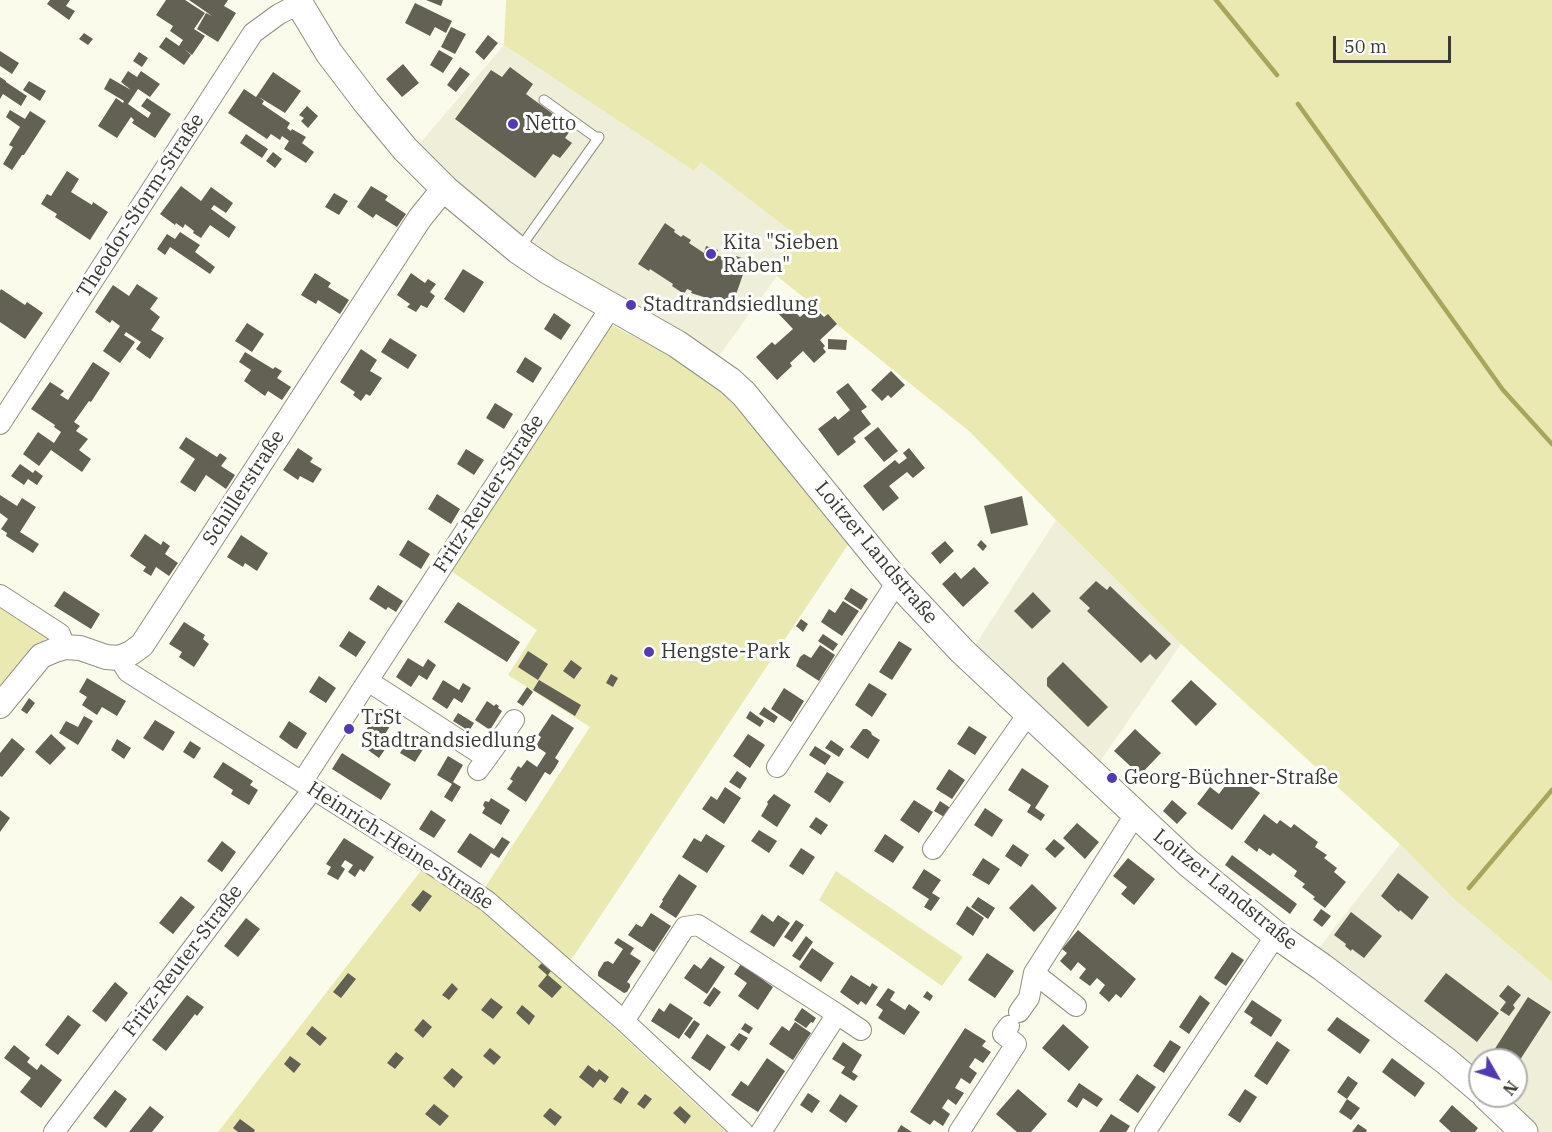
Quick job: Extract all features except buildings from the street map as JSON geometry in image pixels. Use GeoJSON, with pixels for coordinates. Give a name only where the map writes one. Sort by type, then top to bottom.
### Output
{"type":"FeatureCollection","features":[{"type":"Feature","properties":{"kind":"main road","name":"Loitzer Landstraße"},"geometry":{"type":"LineString","coordinates":[[298,2],[329,53],[367,103],[405,149],[446,190],[518,250],[549,271],[677,344],[730,381],[744,394],[897,582],[962,651],[1028,714],[1187,862],[1276,935],[1322,967],[1468,1080]]}},
{"type":"Feature","properties":{"kind":"main road"},"geometry":{"type":"LineString","coordinates":[[1496,1108],[1511,1127]]}},
{"type":"Feature","properties":{"kind":"street","name":"Theodor-Storm-Straße"},"geometry":{"type":"LineString","coordinates":[[0,424],[253,33],[298,2]]}},
{"type":"Feature","properties":{"kind":"street","name":"Schillerstraße"},"geometry":{"type":"LineString","coordinates":[[119,658],[142,645],[420,218],[437,197],[446,190]]}},
{"type":"Feature","properties":{"kind":"street","name":"Fritz-Reuter-Straße"},"geometry":{"type":"LineString","coordinates":[[54,1132],[307,786],[368,681],[611,307]]}},
{"type":"Feature","properties":{"kind":"street"},"geometry":{"type":"LineString","coordinates":[[777,767],[897,582]]}},
{"type":"Feature","properties":{"kind":"street"},"geometry":{"type":"LineString","coordinates":[[0,596],[60,634],[65,646]]}},
{"type":"Feature","properties":{"kind":"street"},"geometry":{"type":"LineString","coordinates":[[0,706],[41,656],[65,646],[80,648],[106,657],[119,658]]}},
{"type":"Feature","properties":{"kind":"street","name":"Heinrich-Heine-Straße"},"geometry":{"type":"LineString","coordinates":[[119,658],[128,672],[482,897],[624,1021],[743,1132]]}},
{"type":"Feature","properties":{"kind":"street"},"geometry":{"type":"LineString","coordinates":[[368,681],[482,764],[514,720]]}},
{"type":"Feature","properties":{"kind":"street"},"geometry":{"type":"LineString","coordinates":[[933,849],[1028,714]]}},
{"type":"Feature","properties":{"kind":"street"},"geometry":{"type":"LineString","coordinates":[[959,1132],[1016,1044],[1003,1034],[1029,998],[1034,973],[1135,815]]}},
{"type":"Feature","properties":{"kind":"street"},"geometry":{"type":"LineString","coordinates":[[624,1021],[685,927],[698,925],[861,1030]]}},
{"type":"Feature","properties":{"kind":"street"},"geometry":{"type":"LineString","coordinates":[[1145,1132],[1276,935]]}},
{"type":"Feature","properties":{"kind":"street"},"geometry":{"type":"LineString","coordinates":[[1034,973],[1076,1006]]}},
{"type":"Feature","properties":{"kind":"street"},"geometry":{"type":"LineString","coordinates":[[761,1132],[837,1014]]}},
{"type":"Feature","properties":{"kind":"lane"},"geometry":{"type":"LineString","coordinates":[[518,250],[598,138],[544,100]]}},
{"type":"Feature","properties":{"kind":"shaded area"},"geometry":{"type":"Polygon","coordinates":[[[506,0],[1552,0],[1552,982],[1455,900],[1400,844],[1181,644],[970,432],[777,276],[795,234],[701,162],[694,171],[504,45],[506,0]]]}},
{"type":"Feature","properties":{"kind":"shaded area"},"geometry":{"type":"Polygon","coordinates":[[[504,45],[694,171],[701,161],[796,234],[777,276],[716,360],[549,261],[415,149],[504,45]]]}},
{"type":"Feature","properties":{"kind":"shaded area","name":"Hengste-Park"},"geometry":{"type":"Polygon","coordinates":[[[611,325],[661,350],[710,382],[745,413],[849,543],[569,963],[484,889],[590,727],[508,675],[537,630],[451,571],[611,325]]]}},
{"type":"Feature","properties":{"kind":"shaded area"},"geometry":{"type":"Polygon","coordinates":[[[1056,520],[1181,644],[1097,766],[972,650],[1056,520]]]}},
{"type":"Feature","properties":{"kind":"shaded area"},"geometry":{"type":"Polygon","coordinates":[[[0,605],[47,637],[0,695],[0,605]]]}},
{"type":"Feature","properties":{"kind":"shaded area"},"geometry":{"type":"Polygon","coordinates":[[[1400,844],[1455,900],[1552,982],[1552,1132],[1535,1132],[1509,1108],[1528,1108],[1528,1048],[1468,1048],[1468,1072],[1315,953],[1400,844]]]}},
{"type":"Feature","properties":{"kind":"shaded area"},"geometry":{"type":"Polygon","coordinates":[[[423,868],[515,936],[726,1132],[218,1132],[423,868]]]}},
{"type":"Feature","properties":{"kind":"shaded area"},"geometry":{"type":"Polygon","coordinates":[[[836,871],[963,957],[942,986],[819,900],[836,871]]]}},
{"type":"Feature","properties":{"kind":"waterway"},"geometry":{"type":"LineString","coordinates":[[1216,0],[1277,75]]}},
{"type":"Feature","properties":{"kind":"waterway"},"geometry":{"type":"LineString","coordinates":[[1298,104],[1503,390],[1552,444]]}},
{"type":"Feature","properties":{"kind":"waterway"},"geometry":{"type":"LineString","coordinates":[[1469,888],[1552,790]]}},
{"type":"Feature","properties":{"kind":"place","name":"Netto"},"geometry":{"type":"Point","coordinates":[513,124]}},
{"type":"Feature","properties":{"kind":"place","name":"Kita \"Sieben Raben\""},"geometry":{"type":"Point","coordinates":[711,254]}},
{"type":"Feature","properties":{"kind":"place","name":"Stadtrandsiedlung"},"geometry":{"type":"Point","coordinates":[631,305]}},
{"type":"Feature","properties":{"kind":"place","name":"Hengste-Park"},"geometry":{"type":"Point","coordinates":[649,652]}},
{"type":"Feature","properties":{"kind":"place","name":"TrSt Stadtrandsiedlung"},"geometry":{"type":"Point","coordinates":[349,729]}},
{"type":"Feature","properties":{"kind":"place","name":"Georg-Büchner-Straße"},"geometry":{"type":"Point","coordinates":[1112,778]}}]}
